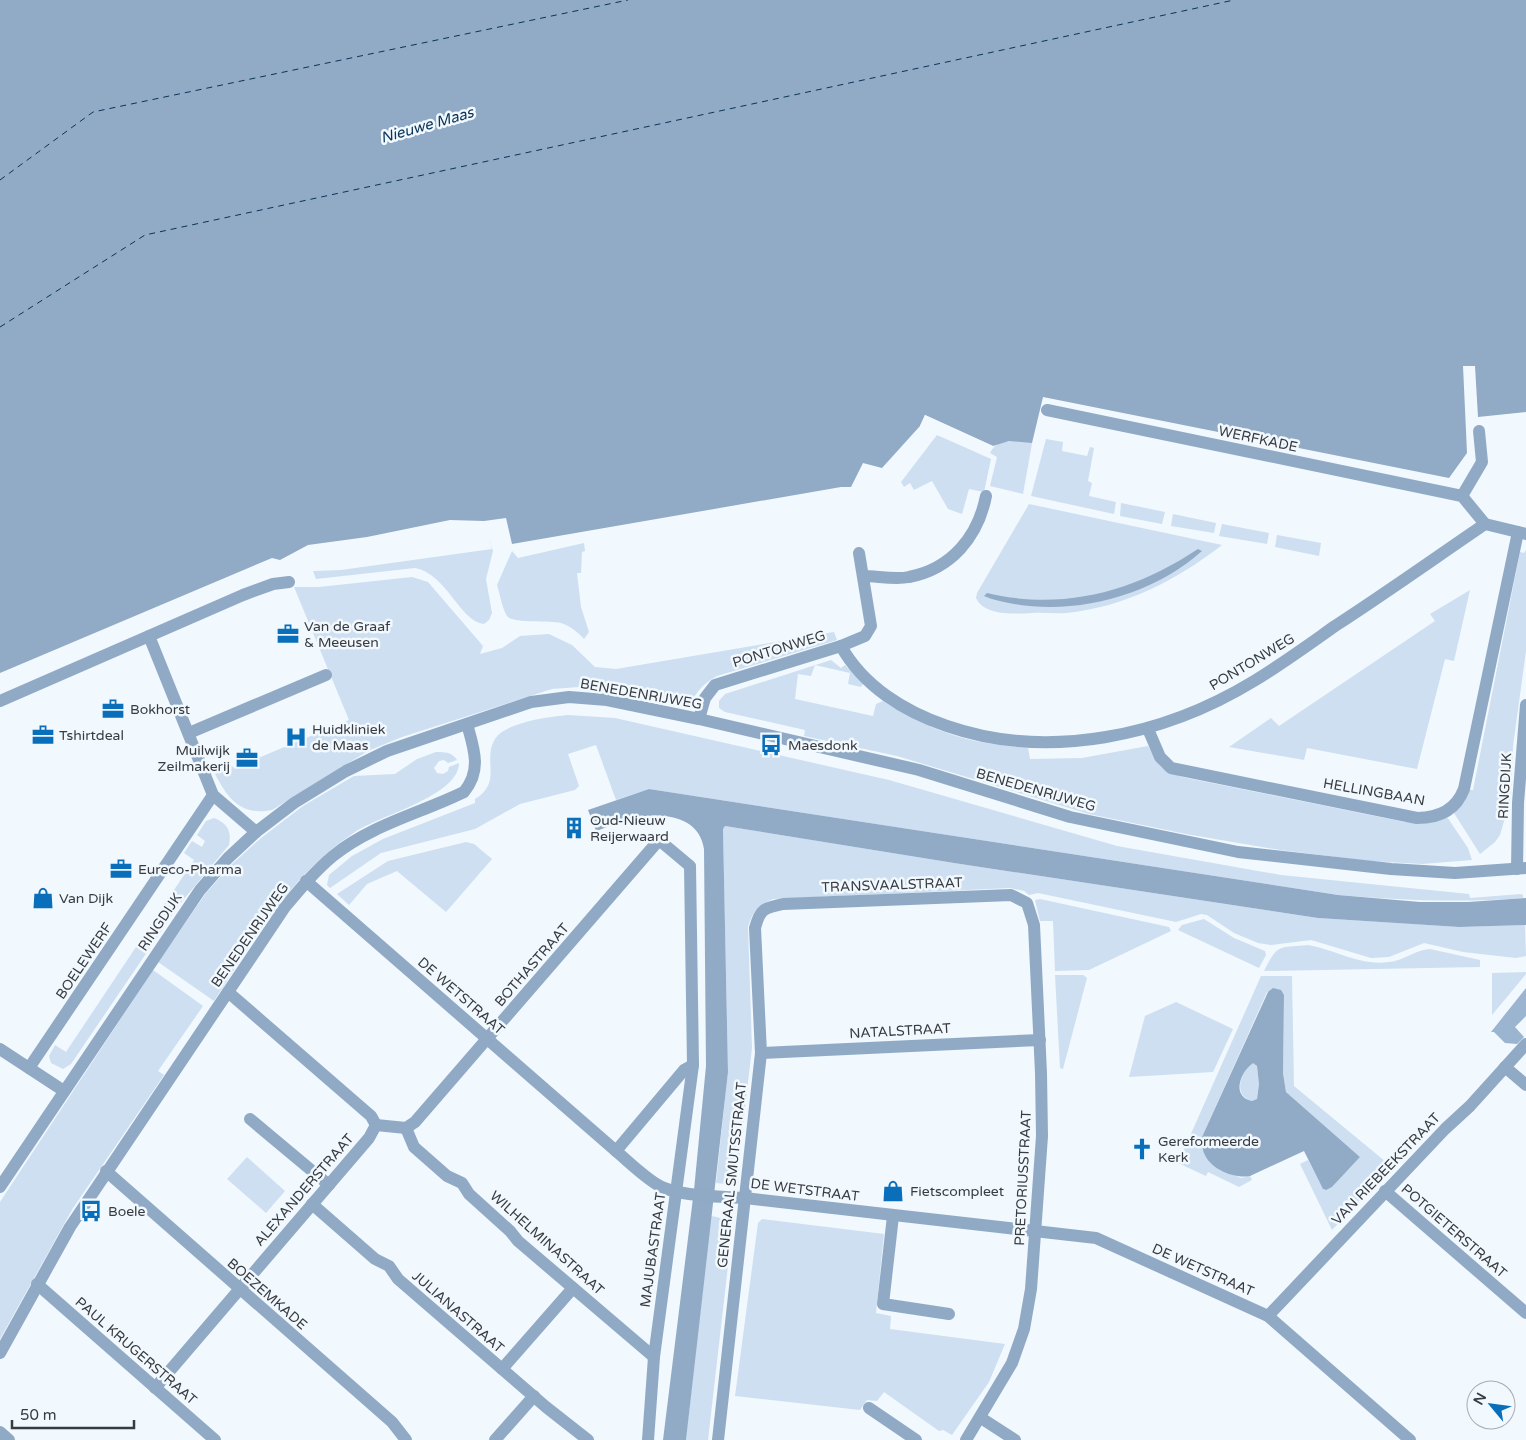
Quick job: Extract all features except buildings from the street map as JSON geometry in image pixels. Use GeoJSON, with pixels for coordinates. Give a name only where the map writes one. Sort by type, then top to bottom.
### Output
{"type":"FeatureCollection","features":[{"type":"Feature","properties":{"kind":"street","name":"WERFKADE"},"geometry":{"type":"LineString","coordinates":[[1047,410],[1462,496]]}},
{"type":"Feature","properties":{"kind":"street"},"geometry":{"type":"LineString","coordinates":[[1479,431],[1482,462],[1462,496],[1485,524],[1522,533]]}},
{"type":"Feature","properties":{"kind":"street"},"geometry":{"type":"LineString","coordinates":[[863,576],[908,577],[938,567],[959,553],[976,528],[983,513],[986,496]]}},
{"type":"Feature","properties":{"kind":"street","name":"PONTONWEG"},"geometry":{"type":"LineString","coordinates":[[699,719],[705,698],[715,685],[841,646],[850,663],[876,688],[897,703],[927,720],[976,736],[1017,742],[1081,741],[1148,729],[1208,706],[1254,682],[1485,524]]}},
{"type":"Feature","properties":{"kind":"street","name":"HELLINGBAAN"},"geometry":{"type":"LineString","coordinates":[[1148,729],[1160,757],[1171,768],[1417,818],[1434,818],[1447,811],[1459,801],[1464,789],[1522,533]]}},
{"type":"Feature","properties":{"kind":"street"},"geometry":{"type":"LineString","coordinates":[[841,646],[865,636],[871,626],[859,553]]}},
{"type":"Feature","properties":{"kind":"street"},"geometry":{"type":"LineString","coordinates":[[0,701],[243,595],[273,584],[288,582]]}},
{"type":"Feature","properties":{"kind":"street"},"geometry":{"type":"LineString","coordinates":[[149,636],[213,795],[256,832]]}},
{"type":"Feature","properties":{"kind":"street"},"geometry":{"type":"LineString","coordinates":[[189,734],[326,674]]}},
{"type":"Feature","properties":{"kind":"street","name":"BENEDENRIJWEG"},"geometry":{"type":"LineString","coordinates":[[0,1353],[70,1227],[285,907],[332,856],[355,840],[386,824],[464,792],[472,783],[476,763],[467,724],[530,702],[569,697],[607,700],[699,719],[918,770],[1070,817],[1238,852],[1446,873],[1522,868]]}},
{"type":"Feature","properties":{"kind":"street","name":"RINGDIJK"},"geometry":{"type":"LineString","coordinates":[[1522,868],[1518,803],[1526,705]]}},
{"type":"Feature","properties":{"kind":"street","name":"RINGDIJK"},"geometry":{"type":"LineString","coordinates":[[0,1187],[200,890],[228,858],[256,832],[294,803],[346,771],[387,751],[467,724]]}},
{"type":"Feature","properties":{"kind":"street","name":"BOELEWERF"},"geometry":{"type":"LineString","coordinates":[[29,1068],[213,795]]}},
{"type":"Feature","properties":{"kind":"street","name":"BOTHASTRAAT"},"geometry":{"type":"LineString","coordinates":[[406,1128],[416,1122],[659,840]]}},
{"type":"Feature","properties":{"kind":"street","name":"MAJUBASTRAAT"},"geometry":{"type":"LineString","coordinates":[[648,1440],[654,1357],[693,1065],[690,866],[659,840]]}},
{"type":"Feature","properties":{"kind":"street","name":"DE WETSTRAAT"},"geometry":{"type":"LineString","coordinates":[[306,882],[616,1151],[659,1186],[690,1194],[720,1198],[745,1198],[1096,1238],[1268,1316],[1410,1440]]}},
{"type":"Feature","properties":{"kind":"street","name":"TRANSVAALSTRAAT"},"geometry":{"type":"LineString","coordinates":[[759,914],[769,907],[783,904],[991,895],[1011,895],[1027,903]]}},
{"type":"Feature","properties":{"kind":"street","name":"PRETORIUSSTRAAT"},"geometry":{"type":"LineString","coordinates":[[966,1440],[981,1418],[1012,1363],[1024,1329],[1031,1289],[1042,1136],[1040,1040],[1034,925],[1027,903]]}},
{"type":"Feature","properties":{"kind":"street","name":"GENERAAL SMUTSSTRAAT"},"geometry":{"type":"LineString","coordinates":[[718,1440],[761,1053],[755,928],[759,914]]}},
{"type":"Feature","properties":{"kind":"street"},"geometry":{"type":"LineString","coordinates":[[228,992],[371,1116],[376,1125],[406,1128]]}},
{"type":"Feature","properties":{"kind":"street","name":"NATALSTRAAT"},"geometry":{"type":"LineString","coordinates":[[761,1053],[1040,1040]]}},
{"type":"Feature","properties":{"kind":"street","name":"VAN RIEBEEKSTRAAT"},"geometry":{"type":"LineString","coordinates":[[1268,1316],[1385,1192],[1470,1106],[1526,1044]]}},
{"type":"Feature","properties":{"kind":"street"},"geometry":{"type":"LineString","coordinates":[[0,1049],[64,1091]]}},
{"type":"Feature","properties":{"kind":"street"},"geometry":{"type":"LineString","coordinates":[[616,1151],[684,1070],[693,1065]]}},
{"type":"Feature","properties":{"kind":"street"},"geometry":{"type":"LineString","coordinates":[[1505,1067],[1526,1085]]}},
{"type":"Feature","properties":{"kind":"street"},"geometry":{"type":"LineString","coordinates":[[250,1119],[329,1185]]}},
{"type":"Feature","properties":{"kind":"street","name":"ALEXANDERSTRAAT"},"geometry":{"type":"LineString","coordinates":[[155,1388],[369,1138],[376,1125]]}},
{"type":"Feature","properties":{"kind":"street","name":"WILHELMINASTRAAT"},"geometry":{"type":"LineString","coordinates":[[406,1128],[414,1147],[447,1176],[462,1183],[469,1194],[510,1230],[518,1241],[654,1357]]}},
{"type":"Feature","properties":{"kind":"street","name":"BOEZEMKADE"},"geometry":{"type":"LineString","coordinates":[[106,1171],[392,1422],[406,1440]]}},
{"type":"Feature","properties":{"kind":"street","name":"POTGIETERSTRAAT"},"geometry":{"type":"LineString","coordinates":[[1385,1192],[1526,1313]]}},
{"type":"Feature","properties":{"kind":"street","name":"JULIANASTRAAT"},"geometry":{"type":"LineString","coordinates":[[312,1204],[375,1259],[389,1266],[398,1280],[588,1440]]}},
{"type":"Feature","properties":{"kind":"street"},"geometry":{"type":"LineString","coordinates":[[892,1216],[883,1304],[949,1314]]}},
{"type":"Feature","properties":{"kind":"street","name":"PAUL KRUGERSTRAAT"},"geometry":{"type":"LineString","coordinates":[[38,1284],[215,1440]]}},
{"type":"Feature","properties":{"kind":"street"},"geometry":{"type":"LineString","coordinates":[[502,1369],[573,1288]]}},
{"type":"Feature","properties":{"kind":"street"},"geometry":{"type":"LineString","coordinates":[[495,1440],[534,1396]]}},
{"type":"Feature","properties":{"kind":"street"},"geometry":{"type":"LineString","coordinates":[[869,1408],[916,1440]]}},
{"type":"Feature","properties":{"kind":"street"},"geometry":{"type":"LineString","coordinates":[[981,1418],[1015,1440]]}},
{"type":"Feature","properties":{"kind":"street"},"geometry":{"type":"LineString","coordinates":[[0,1432],[9,1440]]}},
{"type":"Feature","properties":{"kind":"shaded area"},"geometry":{"type":"Polygon","coordinates":[[[937,435],[991,459],[984,492],[969,489],[962,514],[948,509],[932,481],[914,490],[910,483],[904,487],[901,482],[937,435]]]}},
{"type":"Feature","properties":{"kind":"shaded area"},"geometry":{"type":"Polygon","coordinates":[[[1046,439],[1063,442],[1062,451],[1087,456],[1090,447],[1094,448],[1088,481],[1092,483],[1089,496],[1116,502],[1114,514],[1031,496],[1046,439]]]}},
{"type":"Feature","properties":{"kind":"shaded area"},"geometry":{"type":"Polygon","coordinates":[[[1026,441],[1032,443],[1023,494],[990,486],[997,457],[990,453],[993,448],[1000,443],[1026,441]]]}},
{"type":"Feature","properties":{"kind":"shaded area"},"geometry":{"type":"Polygon","coordinates":[[[1121,503],[1165,512],[1162,524],[1120,516],[1121,503]]]}},
{"type":"Feature","properties":{"kind":"shaded area"},"geometry":{"type":"Polygon","coordinates":[[[1029,504],[1222,545],[1168,581],[1109,605],[1062,613],[1001,613],[993,611],[980,604],[976,598],[977,593],[1029,504]]]}},
{"type":"Feature","properties":{"kind":"shaded area"},"geometry":{"type":"Polygon","coordinates":[[[1173,514],[1216,523],[1214,533],[1171,526],[1173,514]]]}},
{"type":"Feature","properties":{"kind":"shaded area"},"geometry":{"type":"Polygon","coordinates":[[[1222,524],[1269,533],[1267,544],[1219,536],[1222,524]]]}},
{"type":"Feature","properties":{"kind":"shaded area"},"geometry":{"type":"Polygon","coordinates":[[[1277,535],[1321,543],[1319,556],[1275,547],[1277,535]]]}},
{"type":"Feature","properties":{"kind":"shaded area"},"geometry":{"type":"Polygon","coordinates":[[[489,538],[493,551],[486,579],[492,613],[489,620],[484,624],[475,621],[468,615],[436,579],[426,572],[415,568],[316,579],[313,571],[341,570],[492,549],[489,538]]]}},
{"type":"Feature","properties":{"kind":"shaded area"},"geometry":{"type":"Polygon","coordinates":[[[584,543],[585,551],[582,552],[581,573],[577,573],[581,607],[589,632],[584,639],[574,630],[561,623],[516,620],[507,616],[497,585],[512,551],[518,558],[584,543]]]}},
{"type":"Feature","properties":{"kind":"shaded area"},"geometry":{"type":"Polygon","coordinates":[[[1526,550],[1526,651],[1513,746],[1511,797],[1500,835],[1495,842],[1480,854],[1454,813],[1465,801],[1469,790],[1473,790],[1520,552],[1524,553],[1526,550]]]}},
{"type":"Feature","properties":{"kind":"shaded area"},"geometry":{"type":"Polygon","coordinates":[[[412,577],[428,582],[483,646],[480,654],[502,648],[520,636],[549,634],[572,645],[595,667],[616,669],[834,632],[837,640],[717,676],[701,688],[690,704],[626,690],[579,687],[552,689],[402,737],[368,751],[272,810],[252,810],[237,804],[225,791],[215,774],[232,766],[234,768],[349,720],[294,587],[319,587],[412,577]]]}},
{"type":"Feature","properties":{"kind":"shaded area"},"geometry":{"type":"Polygon","coordinates":[[[1470,590],[1454,661],[1445,659],[1417,769],[1307,748],[1304,760],[1229,747],[1271,718],[1279,726],[1435,621],[1430,614],[1470,590]]]}},
{"type":"Feature","properties":{"kind":"shaded area"},"geometry":{"type":"Polygon","coordinates":[[[831,660],[841,668],[845,665],[863,684],[861,687],[848,684],[850,673],[815,665],[831,660]]]}},
{"type":"Feature","properties":{"kind":"shaded area"},"geometry":{"type":"Polygon","coordinates":[[[815,665],[811,676],[798,674],[795,699],[873,716],[876,704],[883,701],[935,729],[952,735],[987,743],[1028,748],[1030,759],[1082,758],[1148,746],[1161,767],[1182,777],[1405,822],[1447,817],[1468,848],[1472,860],[1422,864],[1369,861],[1280,850],[1186,834],[1089,814],[897,756],[804,736],[805,730],[725,712],[719,708],[719,701],[725,694],[815,665]]]}},
{"type":"Feature","properties":{"kind":"shaded area"},"geometry":{"type":"Polygon","coordinates":[[[568,715],[615,718],[889,780],[1117,846],[1281,875],[1469,894],[1470,898],[1521,894],[1523,898],[1430,900],[1338,895],[649,789],[616,800],[596,745],[568,754],[579,786],[575,790],[520,804],[475,829],[381,853],[330,888],[327,885],[329,875],[352,856],[383,839],[475,803],[475,799],[488,785],[491,770],[490,755],[495,739],[508,728],[528,721],[568,715]]]}},
{"type":"Feature","properties":{"kind":"shaded area"},"geometry":{"type":"Polygon","coordinates":[[[436,752],[451,754],[457,760],[448,763],[444,760],[439,761],[434,768],[437,773],[443,774],[448,771],[449,767],[459,763],[455,775],[446,785],[432,795],[355,832],[312,867],[276,909],[214,1001],[158,962],[206,893],[231,865],[261,838],[303,806],[354,776],[395,774],[417,759],[436,752]]]}},
{"type":"Feature","properties":{"kind":"shaded area"},"geometry":{"type":"Polygon","coordinates":[[[214,818],[228,828],[230,836],[229,845],[179,905],[71,1064],[63,1069],[51,1063],[49,1056],[55,1045],[66,1052],[194,860],[184,853],[192,841],[202,847],[205,841],[197,835],[206,821],[214,818]]]}},
{"type":"Feature","properties":{"kind":"shaded area"},"geometry":{"type":"Polygon","coordinates":[[[725,826],[1318,918],[1459,927],[1525,925],[1526,956],[1516,958],[1463,952],[1424,943],[1389,957],[1371,958],[1311,940],[1271,945],[1258,943],[1234,933],[1207,915],[1201,914],[1176,922],[1038,893],[1029,895],[1024,891],[1010,888],[773,899],[756,910],[751,917],[748,927],[752,1048],[738,1167],[734,1168],[732,1181],[727,1184],[716,1183],[728,1071],[723,829],[725,826]]]}},
{"type":"Feature","properties":{"kind":"shaded area"},"geometry":{"type":"Polygon","coordinates":[[[466,842],[474,844],[492,859],[446,912],[397,871],[367,884],[349,905],[337,894],[388,861],[466,842]]]}},
{"type":"Feature","properties":{"kind":"shaded area"},"geometry":{"type":"Polygon","coordinates":[[[1040,899],[1169,927],[1171,931],[1089,970],[1055,971],[1053,921],[1040,921],[1035,900],[1040,899]]]}},
{"type":"Feature","properties":{"kind":"shaded area"},"geometry":{"type":"Polygon","coordinates":[[[1204,919],[1234,938],[1265,951],[1266,955],[1259,968],[1178,930],[1182,925],[1204,919]]]}},
{"type":"Feature","properties":{"kind":"shaded area"},"geometry":{"type":"Polygon","coordinates":[[[1308,945],[1358,960],[1378,963],[1399,960],[1419,951],[1430,949],[1480,960],[1480,967],[1264,971],[1276,951],[1285,947],[1308,945]]]}},
{"type":"Feature","properties":{"kind":"shaded area"},"geometry":{"type":"Polygon","coordinates":[[[153,970],[203,1006],[158,1071],[164,1075],[73,1208],[0,1339],[0,1202],[153,970]]]}},
{"type":"Feature","properties":{"kind":"shaded area"},"geometry":{"type":"Polygon","coordinates":[[[1526,972],[1526,974],[1492,1015],[1492,973],[1526,972]]]}},
{"type":"Feature","properties":{"kind":"shaded area"},"geometry":{"type":"Polygon","coordinates":[[[1055,975],[1083,975],[1087,978],[1063,1069],[1060,1068],[1055,975]]]}},
{"type":"Feature","properties":{"kind":"shaded area"},"geometry":{"type":"Polygon","coordinates":[[[1261,976],[1292,976],[1294,1086],[1392,1167],[1332,1230],[1300,1164],[1308,1160],[1324,1190],[1332,1187],[1360,1157],[1286,1092],[1283,1073],[1284,995],[1267,992],[1202,1137],[1213,1165],[1241,1178],[1250,1176],[1252,1180],[1239,1187],[1208,1172],[1206,1176],[1178,1163],[1261,976]]]}},
{"type":"Feature","properties":{"kind":"shaded area"},"geometry":{"type":"Polygon","coordinates":[[[1526,988],[1526,1016],[1515,1027],[1524,1037],[1517,1044],[1505,1043],[1494,1032],[1491,1032],[1526,988]]]}},
{"type":"Feature","properties":{"kind":"shaded area"},"geometry":{"type":"Polygon","coordinates":[[[1176,1002],[1233,1029],[1213,1072],[1129,1077],[1145,1016],[1176,1002]]]}},
{"type":"Feature","properties":{"kind":"shaded area"},"geometry":{"type":"Polygon","coordinates":[[[1253,1062],[1257,1066],[1259,1083],[1257,1099],[1253,1101],[1246,1099],[1242,1095],[1240,1084],[1248,1066],[1253,1062]]]}},
{"type":"Feature","properties":{"kind":"shaded area"},"geometry":{"type":"Polygon","coordinates":[[[247,1157],[285,1191],[266,1213],[227,1179],[247,1157]]]}},
{"type":"Feature","properties":{"kind":"shaded area"},"geometry":{"type":"Polygon","coordinates":[[[710,1216],[723,1220],[732,1231],[708,1440],[686,1440],[710,1216]]]}},
{"type":"Feature","properties":{"kind":"shaded area"},"geometry":{"type":"Polygon","coordinates":[[[762,1219],[884,1234],[876,1313],[891,1316],[890,1329],[1005,1344],[989,1382],[952,1435],[943,1430],[939,1431],[884,1392],[877,1401],[867,1400],[860,1410],[735,1396],[758,1223],[762,1219]]]}},
{"type":"Feature","properties":{"kind":"water","name":"Nieuwe Maas"},"geometry":{"type":"Polygon","coordinates":[[[0,0],[1526,0],[1526,412],[1478,417],[1475,366],[1463,366],[1467,453],[1449,478],[1043,397],[1032,443],[1009,441],[993,446],[925,415],[920,426],[882,468],[863,463],[851,487],[841,487],[512,544],[506,518],[484,521],[450,520],[367,537],[308,545],[280,560],[272,558],[0,673],[0,0]]]}},
{"type":"Feature","properties":{"kind":"water"},"geometry":{"type":"Polygon","coordinates":[[[1198,549],[1202,551],[1161,579],[1138,590],[1089,604],[1038,607],[1014,604],[984,596],[987,593],[1043,600],[1097,594],[1123,587],[1148,577],[1198,549]]]}},
{"type":"Feature","properties":{"kind":"water"},"geometry":{"type":"Polygon","coordinates":[[[649,789],[1338,895],[1420,902],[1468,902],[1526,898],[1526,925],[1459,927],[1318,918],[725,826],[723,829],[728,1072],[686,1440],[663,1440],[694,1190],[706,1066],[704,849],[701,838],[695,829],[677,818],[644,816],[628,819],[596,831],[588,810],[649,789]]]}},
{"type":"Feature","properties":{"kind":"water"},"geometry":{"type":"Polygon","coordinates":[[[1273,988],[1281,990],[1284,995],[1283,1073],[1286,1092],[1360,1157],[1332,1187],[1326,1190],[1323,1189],[1304,1151],[1244,1177],[1223,1172],[1211,1164],[1203,1151],[1202,1137],[1268,992],[1273,988]],[[1253,1063],[1248,1067],[1241,1078],[1240,1084],[1241,1095],[1245,1099],[1252,1101],[1257,1099],[1259,1084],[1257,1066],[1253,1063]]]}},
{"type":"Feature","properties":{"kind":"pier"},"geometry":{"type":"Polygon","coordinates":[[[925,415],[993,446],[992,448],[926,418],[922,427],[920,426],[925,415]]]}},
{"type":"Feature","properties":{"kind":"ferry route"},"geometry":{"type":"LineString","coordinates":[[0,180],[93,112],[628,0]]}},
{"type":"Feature","properties":{"kind":"ferry route"},"geometry":{"type":"LineString","coordinates":[[0,327],[145,235],[1234,0]]}},
{"type":"Feature","properties":{"kind":"place","name":"Van de Graaf & Meeusen"},"geometry":{"type":"Point","coordinates":[288,634]}},
{"type":"Feature","properties":{"kind":"place","name":"Bokhorst"},"geometry":{"type":"Point","coordinates":[113,709]}},
{"type":"Feature","properties":{"kind":"place","name":"Tshirtdeal"},"geometry":{"type":"Point","coordinates":[43,735]}},
{"type":"Feature","properties":{"kind":"place","name":"Huidkliniek de Maas"},"geometry":{"type":"Point","coordinates":[296,737]}},
{"type":"Feature","properties":{"kind":"place","name":"Maesdonk"},"geometry":{"type":"Point","coordinates":[771,745]}},
{"type":"Feature","properties":{"kind":"place","name":"Muilwijk Zeilmakerij"},"geometry":{"type":"Point","coordinates":[247,758]}},
{"type":"Feature","properties":{"kind":"place","name":"Oud-Nieuw Reijerwaard"},"geometry":{"type":"Point","coordinates":[574,828]}},
{"type":"Feature","properties":{"kind":"place","name":"Eureco-Pharma"},"geometry":{"type":"Point","coordinates":[121,869]}},
{"type":"Feature","properties":{"kind":"place","name":"Van Dijk"},"geometry":{"type":"Point","coordinates":[43,898]}},
{"type":"Feature","properties":{"kind":"place","name":"Gereformeerde Kerk"},"geometry":{"type":"Point","coordinates":[1142,1149]}},
{"type":"Feature","properties":{"kind":"place","name":"Fietscompleet"},"geometry":{"type":"Point","coordinates":[893,1191]}},
{"type":"Feature","properties":{"kind":"place","name":"Boele"},"geometry":{"type":"Point","coordinates":[91,1211]}}]}
